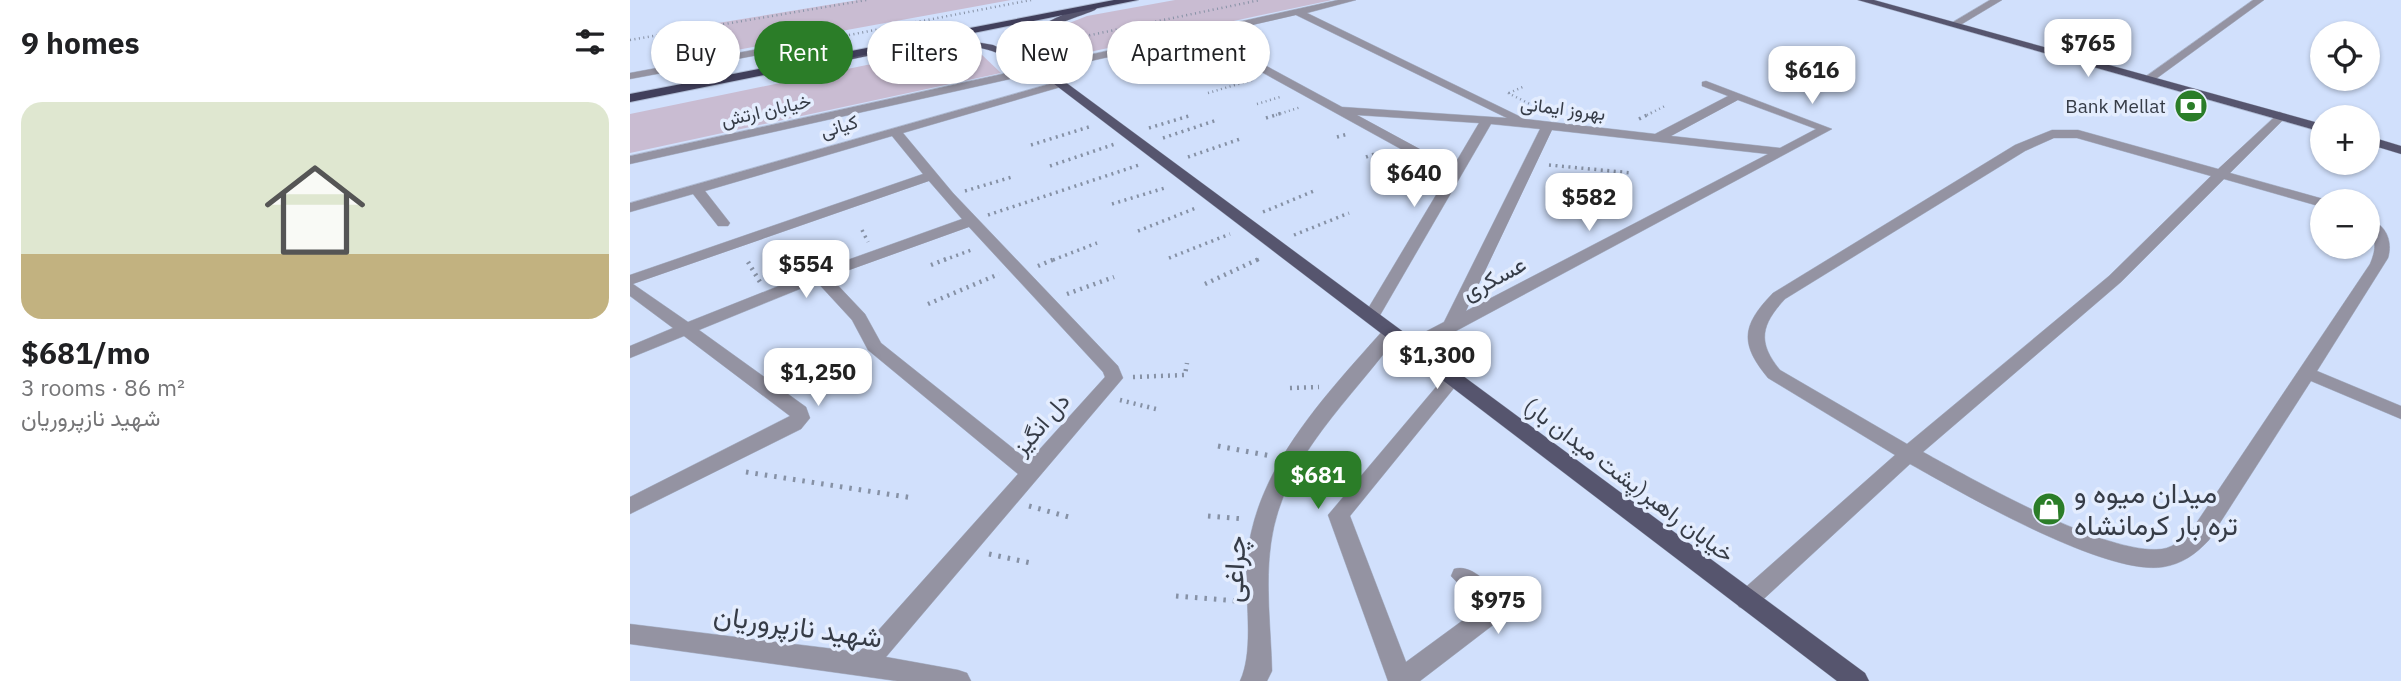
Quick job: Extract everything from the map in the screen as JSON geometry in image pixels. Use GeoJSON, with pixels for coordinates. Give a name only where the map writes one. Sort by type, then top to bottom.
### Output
{"type":"FeatureCollection","features":[{"type":"Feature","properties":{"kind":"highway"},"geometry":{"type":"LineString","coordinates":[[853,39],[1075,0]]}},
{"type":"Feature","properties":{"kind":"highway"},"geometry":{"type":"LineString","coordinates":[[853,54],[1132,0]]}},
{"type":"Feature","properties":{"kind":"highway"},"geometry":{"type":"LineString","coordinates":[[630,85],[754,59]]}},
{"type":"Feature","properties":{"kind":"highway"},"geometry":{"type":"LineString","coordinates":[[630,98],[754,74]]}},
{"type":"Feature","properties":{"kind":"main road"},"geometry":{"type":"LineString","coordinates":[[1863,0],[1958,22]]}},
{"type":"Feature","properties":{"kind":"main road"},"geometry":{"type":"LineString","coordinates":[[1891,0],[2310,125]]}},
{"type":"Feature","properties":{"kind":"main road"},"geometry":{"type":"LineString","coordinates":[[1062,21],[1092,8]]}},
{"type":"Feature","properties":{"kind":"main road"},"geometry":{"type":"LineString","coordinates":[[853,58],[955,44],[996,49]]}},
{"type":"Feature","properties":{"kind":"main road"},"geometry":{"type":"LineString","coordinates":[[2154,77],[2310,116]]}},
{"type":"Feature","properties":{"kind":"main road","name":"خیابان راهبر(پشت میدان بار)"},"geometry":{"type":"LineString","coordinates":[[1062,84],[1856,681]]}},
{"type":"Feature","properties":{"kind":"main road"},"geometry":{"type":"LineString","coordinates":[[2380,135],[2401,141]]}},
{"type":"Feature","properties":{"kind":"main road"},"geometry":{"type":"LineString","coordinates":[[2380,144],[2401,150]]}},
{"type":"Feature","properties":{"kind":"street"},"geometry":{"type":"LineString","coordinates":[[1256,21],[1351,0]]}},
{"type":"Feature","properties":{"kind":"street"},"geometry":{"type":"LineString","coordinates":[[1958,22],[1997,0]]}},
{"type":"Feature","properties":{"kind":"street"},"geometry":{"type":"LineString","coordinates":[[2154,77],[2259,0]]}},
{"type":"Feature","properties":{"kind":"street"},"geometry":{"type":"LineString","coordinates":[[1298,12],[1530,124]]}},
{"type":"Feature","properties":{"kind":"street"},"geometry":{"type":"LineString","coordinates":[[630,76],[754,53]]}},
{"type":"Feature","properties":{"kind":"street"},"geometry":{"type":"LineString","coordinates":[[1270,69],[1455,174]]}},
{"type":"Feature","properties":{"kind":"street","name":"خیابان ارتش"},"geometry":{"type":"LineString","coordinates":[[630,160],[1000,84]]}},
{"type":"Feature","properties":{"kind":"street","name":"کیانی"},"geometry":{"type":"LineString","coordinates":[[630,208],[894,130],[1021,84]]}},
{"type":"Feature","properties":{"kind":"street"},"geometry":{"type":"LineString","coordinates":[[1706,84],[1737,96]]}},
{"type":"Feature","properties":{"kind":"street"},"geometry":{"type":"LineString","coordinates":[[1657,138],[1737,96]]}},
{"type":"Feature","properties":{"kind":"street","name":"عسکری"},"geometry":{"type":"LineString","coordinates":[[1412,346],[1825,129],[1737,96]]}},
{"type":"Feature","properties":{"kind":"street","name":"بهروز ایمانی"},"geometry":{"type":"LineString","coordinates":[[1338,110],[1530,124],[1783,152]]}},
{"type":"Feature","properties":{"kind":"street"},"geometry":{"type":"LineString","coordinates":[[1748,600],[1908,454],[2115,279],[2220,172],[2280,116]]}},
{"type":"Feature","properties":{"kind":"street"},"geometry":{"type":"LineString","coordinates":[[1371,317],[1487,120]]}},
{"type":"Feature","properties":{"kind":"street"},"geometry":{"type":"LineString","coordinates":[[1450,327],[1547,127]]}},
{"type":"Feature","properties":{"kind":"street"},"geometry":{"type":"LineString","coordinates":[[894,130],[948,197],[1112,370],[1114,378]]}},
{"type":"Feature","properties":{"kind":"street"},"geometry":{"type":"LineString","coordinates":[[2310,199],[2118,143],[2078,134],[2052,134],[2020,148],[1779,296],[1758,323],[1755,339],[1758,357],[1774,374],[1908,454],[2016,511],[2098,547],[2147,559],[2184,553],[2201,534],[2378,259]]}},
{"type":"Feature","properties":{"kind":"street"},"geometry":{"type":"LineString","coordinates":[[630,280],[932,176]]}},
{"type":"Feature","properties":{"kind":"street"},"geometry":{"type":"LineString","coordinates":[[695,188],[723,223]]}},
{"type":"Feature","properties":{"kind":"street"},"geometry":{"type":"LineString","coordinates":[[630,352],[820,275],[970,221]]}},
{"type":"Feature","properties":{"kind":"street"},"geometry":{"type":"LineString","coordinates":[[2380,236],[2385,248],[2380,256]]}},
{"type":"Feature","properties":{"kind":"street"},"geometry":{"type":"LineString","coordinates":[[820,275],[859,318],[874,346],[1031,474]]}},
{"type":"Feature","properties":{"kind":"street"},"geometry":{"type":"LineString","coordinates":[[630,288],[799,412],[800,418],[794,424],[631,504]]}},
{"type":"Feature","properties":{"kind":"street","name":"چراغی"},"geometry":{"type":"LineString","coordinates":[[1254,681],[1259,671],[1257,566],[1260,538],[1289,460],[1348,381],[1391,332]]}},
{"type":"Feature","properties":{"kind":"street"},"geometry":{"type":"LineString","coordinates":[[2306,373],[2401,413]]}},
{"type":"Feature","properties":{"kind":"street","name":"دل انگیز"},"geometry":{"type":"LineString","coordinates":[[871,671],[964,550],[1114,378]]}},
{"type":"Feature","properties":{"kind":"street"},"geometry":{"type":"LineString","coordinates":[[1453,378],[1339,515],[1401,681],[1498,608],[1462,576]]}},
{"type":"Feature","properties":{"kind":"street","name":"شهید نازپروریان"},"geometry":{"type":"LineString","coordinates":[[630,634],[871,671],[958,681]]}},
{"type":"Feature","properties":{"kind":"path"},"geometry":{"type":"LineString","coordinates":[[630,40],[867,0]]}},
{"type":"Feature","properties":{"kind":"path"},"geometry":{"type":"LineString","coordinates":[[853,38],[1031,0]]}},
{"type":"Feature","properties":{"kind":"path"},"geometry":{"type":"LineString","coordinates":[[1093,34],[1260,0]]}},
{"type":"Feature","properties":{"kind":"path"},"geometry":{"type":"LineString","coordinates":[[1208,93],[1277,73]]}},
{"type":"Feature","properties":{"kind":"path"},"geometry":{"type":"LineString","coordinates":[[1508,93],[1540,109]]}},
{"type":"Feature","properties":{"kind":"path"},"geometry":{"type":"LineString","coordinates":[[1266,118],[1322,100]]}},
{"type":"Feature","properties":{"kind":"path"},"geometry":{"type":"LineString","coordinates":[[1050,166],[1134,139],[1192,115]]}},
{"type":"Feature","properties":{"kind":"path"},"geometry":{"type":"LineString","coordinates":[[1134,139],[1217,120]]}},
{"type":"Feature","properties":{"kind":"path"},"geometry":{"type":"LineString","coordinates":[[1031,145],[1110,121]]}},
{"type":"Feature","properties":{"kind":"path"},"geometry":{"type":"LineString","coordinates":[[970,221],[1242,138]]}},
{"type":"Feature","properties":{"kind":"path"},"geometry":{"type":"LineString","coordinates":[[1531,163],[1632,173]]}},
{"type":"Feature","properties":{"kind":"path"},"geometry":{"type":"LineString","coordinates":[[948,197],[1012,177]]}},
{"type":"Feature","properties":{"kind":"path"},"geometry":{"type":"LineString","coordinates":[[1112,204],[1189,180]]}},
{"type":"Feature","properties":{"kind":"path"},"geometry":{"type":"LineString","coordinates":[[1169,258],[1314,191]]}},
{"type":"Feature","properties":{"kind":"path"},"geometry":{"type":"LineString","coordinates":[[1138,230],[1216,201]]}},
{"type":"Feature","properties":{"kind":"path"},"geometry":{"type":"LineString","coordinates":[[1205,284],[1349,213]]}},
{"type":"Feature","properties":{"kind":"path"},"geometry":{"type":"LineString","coordinates":[[931,265],[992,243]]}},
{"type":"Feature","properties":{"kind":"path"},"geometry":{"type":"LineString","coordinates":[[928,304],[1097,243]]}},
{"type":"Feature","properties":{"kind":"path"},"geometry":{"type":"LineString","coordinates":[[1046,302],[1114,277]]}},
{"type":"Feature","properties":{"kind":"path"},"geometry":{"type":"LineString","coordinates":[[1114,378],[1185,375],[1186,363]]}},
{"type":"Feature","properties":{"kind":"path"},"geometry":{"type":"LineString","coordinates":[[1099,395],[1156,409]]}},
{"type":"Feature","properties":{"kind":"path"},"geometry":{"type":"LineString","coordinates":[[1218,446],[1289,460]]}},
{"type":"Feature","properties":{"kind":"path"},"geometry":{"type":"LineString","coordinates":[[710,466],[913,498]]}},
{"type":"Feature","properties":{"kind":"path"},"geometry":{"type":"LineString","coordinates":[[1007,500],[1069,517]]}},
{"type":"Feature","properties":{"kind":"path"},"geometry":{"type":"LineString","coordinates":[[1208,516],[1266,522]]}},
{"type":"Feature","properties":{"kind":"path"},"geometry":{"type":"LineString","coordinates":[[964,550],[1031,563]]}},
{"type":"Feature","properties":{"kind":"path"},"geometry":{"type":"LineString","coordinates":[[1177,596],[1259,603]]}},
{"type":"Feature","properties":{"kind":"shaded area"},"geometry":{"type":"Polygon","coordinates":[[[858,0],[1011,0],[896,21],[867,21],[867,26],[853,29],[853,21],[754,21],[754,47],[740,50],[740,21],[730,21],[858,0]]]}},
{"type":"Feature","properties":{"kind":"shaded area"},"geometry":{"type":"Polygon","coordinates":[[[1175,0],[1332,0],[1234,21],[1107,21],[1107,48],[1093,51],[1093,21],[1074,21],[1087,16],[1175,0]]]}},
{"type":"Feature","properties":{"kind":"shaded area"},"geometry":{"type":"Polygon","coordinates":[[[982,55],[996,68],[996,74],[982,77],[982,55]]]}},
{"type":"Feature","properties":{"kind":"shaded area"},"geometry":{"type":"Polygon","coordinates":[[[867,65],[867,84],[950,84],[630,153],[630,114],[775,84],[853,84],[853,68],[867,65]]]}},
{"type":"Feature","properties":{"kind":"place","name":"Bank Mellat"},"geometry":{"type":"Point","coordinates":[2191,106]}},
{"type":"Feature","properties":{"kind":"place","name":"میدان میوه و تره بار کرمانشاه"},"geometry":{"type":"Point","coordinates":[2049,509]}}]}
